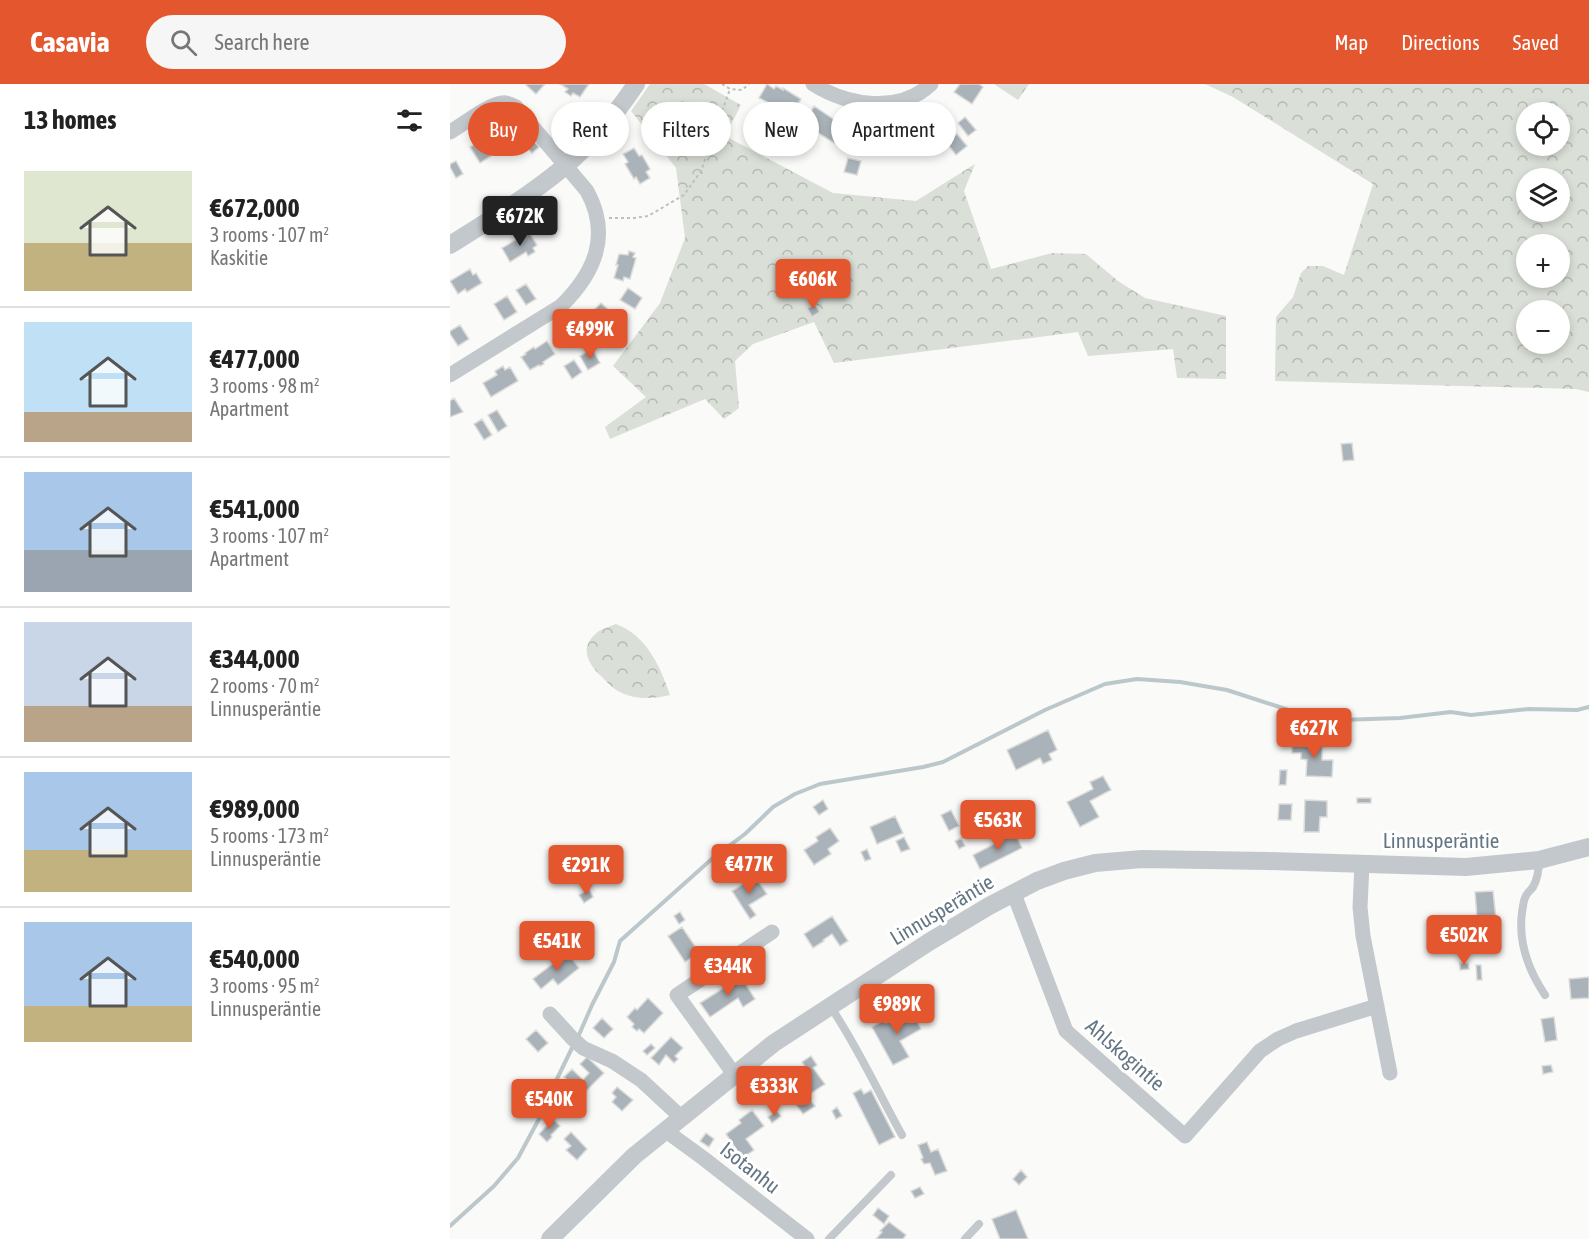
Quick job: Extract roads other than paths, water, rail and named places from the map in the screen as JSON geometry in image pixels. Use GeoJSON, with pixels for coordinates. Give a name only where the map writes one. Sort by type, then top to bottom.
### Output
{"type":"FeatureCollection","features":[{"type":"Feature","properties":{"kind":"street"},"geometry":{"type":"LineString","coordinates":[[450,245],[522,197],[561,160],[605,126],[636,84]]}},
{"type":"Feature","properties":{"kind":"street"},"geometry":{"type":"LineString","coordinates":[[813,84],[822,90],[854,101],[878,105],[906,101],[932,84]]}},
{"type":"Feature","properties":{"kind":"street"},"geometry":{"type":"LineString","coordinates":[[450,132],[492,106],[502,103],[516,107],[587,191],[594,204],[597,217],[597,248],[592,266],[573,294],[561,306],[450,375]]}},
{"type":"Feature","properties":{"kind":"street","name":"Linnusperäntie"},"geometry":{"type":"LineString","coordinates":[[550,1239],[634,1156],[774,1043],[929,942],[1037,881],[1095,863],[1142,859],[1466,867],[1539,860],[1589,847]]}},
{"type":"Feature","properties":{"kind":"street"},"geometry":{"type":"LineString","coordinates":[[1362,864],[1360,907],[1363,936],[1390,1073]]}},
{"type":"Feature","properties":{"kind":"street","name":"Ahlskogintie"},"geometry":{"type":"LineString","coordinates":[[1014,894],[1066,1031],[1185,1136],[1260,1051],[1296,1031],[1377,1006]]}},
{"type":"Feature","properties":{"kind":"street"},"geometry":{"type":"LineString","coordinates":[[734,1074],[677,995],[772,932]]}},
{"type":"Feature","properties":{"kind":"street"},"geometry":{"type":"LineString","coordinates":[[550,1014],[583,1048],[612,1060],[641,1080],[681,1117]]}},
{"type":"Feature","properties":{"kind":"street","name":"Isotanhu"},"geometry":{"type":"LineString","coordinates":[[666,1131],[807,1239]]}},
{"type":"Feature","properties":{"kind":"lane"},"geometry":{"type":"LineString","coordinates":[[1539,860],[1538,875],[1524,899],[1521,919],[1522,943],[1528,964],[1545,995]]}},
{"type":"Feature","properties":{"kind":"lane"},"geometry":{"type":"LineString","coordinates":[[830,1006],[859,1053],[902,1135]]}},
{"type":"Feature","properties":{"kind":"lane"},"geometry":{"type":"LineString","coordinates":[[829,1239],[891,1175]]}},
{"type":"Feature","properties":{"kind":"lane"},"geometry":{"type":"LineString","coordinates":[[965,1239],[979,1224]]}},
{"type":"Feature","properties":{"kind":"waterway"},"geometry":{"type":"LineString","coordinates":[[578,1037],[614,962],[620,941],[714,857],[745,834],[773,807],[795,794],[820,784],[943,762],[1045,710],[1105,684],[1137,679],[1180,682],[1227,690],[1301,714],[1340,720],[1400,718],[1451,712],[1471,715],[1529,709],[1577,710],[1589,707]]}},
{"type":"Feature","properties":{"kind":"waterway"},"geometry":{"type":"LineString","coordinates":[[450,1226],[494,1186],[518,1158],[547,1104],[573,1046]]}}]}
